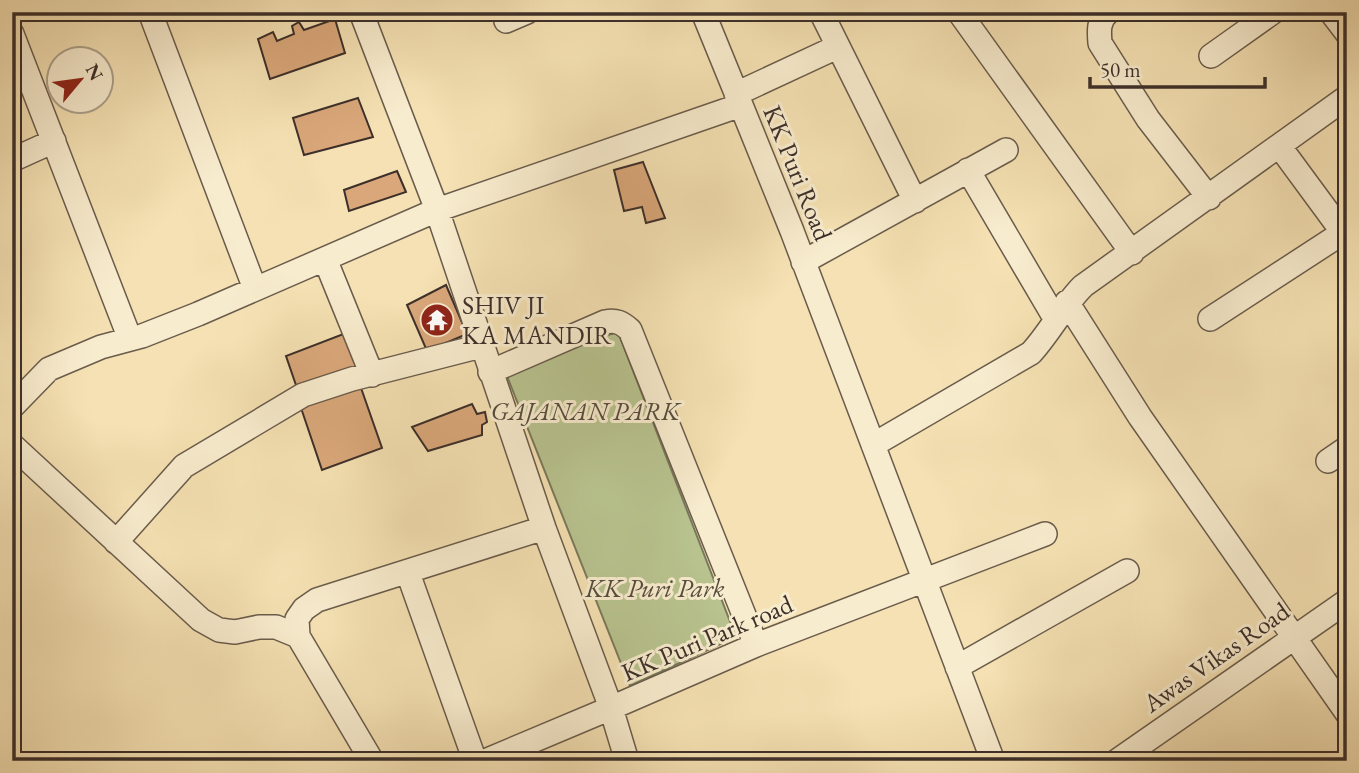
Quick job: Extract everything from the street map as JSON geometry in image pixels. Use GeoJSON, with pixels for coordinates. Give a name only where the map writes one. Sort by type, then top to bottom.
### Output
{"type":"FeatureCollection","features":[{"type":"Feature","properties":{"kind":"street"},"geometry":{"type":"LineString","coordinates":[[150,12],[255,289]]}},
{"type":"Feature","properties":{"kind":"street"},"geometry":{"type":"LineString","coordinates":[[361,12],[437,210]]}},
{"type":"Feature","properties":{"kind":"street"},"geometry":{"type":"LineString","coordinates":[[703,12],[739,99],[837,47]]}},
{"type":"Feature","properties":{"kind":"street"},"geometry":{"type":"LineString","coordinates":[[821,12],[915,201]]}},
{"type":"Feature","properties":{"kind":"street"},"geometry":{"type":"LineString","coordinates":[[959,12],[1132,253]]}},
{"type":"Feature","properties":{"kind":"street"},"geometry":{"type":"LineString","coordinates":[[1108,12],[1103,16],[1099,28],[1100,43],[1148,119],[1209,198]]}},
{"type":"Feature","properties":{"kind":"street"},"geometry":{"type":"LineString","coordinates":[[1211,56],[1273,12]]}},
{"type":"Feature","properties":{"kind":"street"},"geometry":{"type":"LineString","coordinates":[[1331,12],[1347,33]]}},
{"type":"Feature","properties":{"kind":"street"},"geometry":{"type":"LineString","coordinates":[[15,47],[130,339]]}},
{"type":"Feature","properties":{"kind":"street"},"geometry":{"type":"LineString","coordinates":[[873,445],[1031,353],[1083,286],[1347,97]]}},
{"type":"Feature","properties":{"kind":"street","name":"KK Puri Road"},"geometry":{"type":"LineString","coordinates":[[12,407],[50,369],[101,347],[198,314],[437,210],[739,99],[993,761]]}},
{"type":"Feature","properties":{"kind":"street"},"geometry":{"type":"LineString","coordinates":[[12,160],[54,141]]}},
{"type":"Feature","properties":{"kind":"street"},"geometry":{"type":"LineString","coordinates":[[1210,319],[1346,234],[1280,147]]}},
{"type":"Feature","properties":{"kind":"street"},"geometry":{"type":"LineString","coordinates":[[803,261],[1006,150]]}},
{"type":"Feature","properties":{"kind":"street"},"geometry":{"type":"LineString","coordinates":[[968,170],[1062,311],[1140,417],[1347,713]]}},
{"type":"Feature","properties":{"kind":"street","name":"KK Puri Park road"},"geometry":{"type":"LineString","coordinates":[[437,210],[544,528],[611,708],[756,645],[1045,534]]}},
{"type":"Feature","properties":{"kind":"street"},"geometry":{"type":"LineString","coordinates":[[325,259],[372,375]]}},
{"type":"Feature","properties":{"kind":"street"},"geometry":{"type":"LineString","coordinates":[[490,372],[605,322],[615,320],[630,330],[756,645]]}},
{"type":"Feature","properties":{"kind":"street"},"geometry":{"type":"LineString","coordinates":[[116,542],[184,466],[303,396],[481,346]]}},
{"type":"Feature","properties":{"kind":"street"},"geometry":{"type":"LineString","coordinates":[[12,445],[201,620],[219,630],[235,632],[258,627],[276,627],[298,636]]}},
{"type":"Feature","properties":{"kind":"street"},"geometry":{"type":"LineString","coordinates":[[372,761],[298,636],[297,619],[304,609],[317,600],[544,528]]}},
{"type":"Feature","properties":{"kind":"street"},"geometry":{"type":"LineString","coordinates":[[957,667],[1127,571]]}},
{"type":"Feature","properties":{"kind":"street"},"geometry":{"type":"LineString","coordinates":[[408,573],[475,761]]}},
{"type":"Feature","properties":{"kind":"street","name":"Awas Vikas Road"},"geometry":{"type":"LineString","coordinates":[[1117,761],[1347,601]]}},
{"type":"Feature","properties":{"kind":"street"},"geometry":{"type":"LineString","coordinates":[[485,761],[611,708],[627,761]]}},
{"type":"Feature","properties":{"kind":"green space","name":"KK Puri Park"},"geometry":{"type":"Polygon","coordinates":[[[618,332],[736,637],[630,686],[503,366],[618,332]]]}},
{"type":"Feature","properties":{"kind":"building"},"geometry":{"type":"Polygon","coordinates":[[[335,19],[345,53],[270,79],[258,39],[273,32],[277,41],[294,34],[292,26],[299,22],[304,30],[335,19]]]}},
{"type":"Feature","properties":{"kind":"building"},"geometry":{"type":"Polygon","coordinates":[[[358,98],[373,137],[304,155],[293,118],[358,98]]]}},
{"type":"Feature","properties":{"kind":"building"},"geometry":{"type":"Polygon","coordinates":[[[643,162],[665,218],[646,223],[642,207],[624,211],[614,170],[643,162]]]}},
{"type":"Feature","properties":{"kind":"building"},"geometry":{"type":"Polygon","coordinates":[[[397,171],[406,192],[349,211],[344,190],[397,171]]]}},
{"type":"Feature","properties":{"kind":"building","name":"SHIV JI KA MANDIR"},"geometry":{"type":"Polygon","coordinates":[[[446,285],[467,334],[427,351],[407,305],[446,285]]]}},
{"type":"Feature","properties":{"kind":"building"},"geometry":{"type":"Polygon","coordinates":[[[346,333],[360,367],[298,391],[286,356],[346,333]]]}},
{"type":"Feature","properties":{"kind":"building"},"geometry":{"type":"Polygon","coordinates":[[[360,385],[382,448],[322,470],[300,405],[360,385]]]}},
{"type":"Feature","properties":{"kind":"building"},"geometry":{"type":"Polygon","coordinates":[[[472,404],[477,414],[485,412],[487,422],[482,425],[482,435],[428,451],[412,427],[472,404]]]}},
{"type":"Feature","properties":{"kind":"place","name":"SHIV JI KA MANDIR"},"geometry":{"type":"Point","coordinates":[437,320]}},
{"type":"Feature","properties":{"kind":"park label","name":"GAJANAN PARK"},"geometry":{"type":"Point","coordinates":[585,411]}}]}
